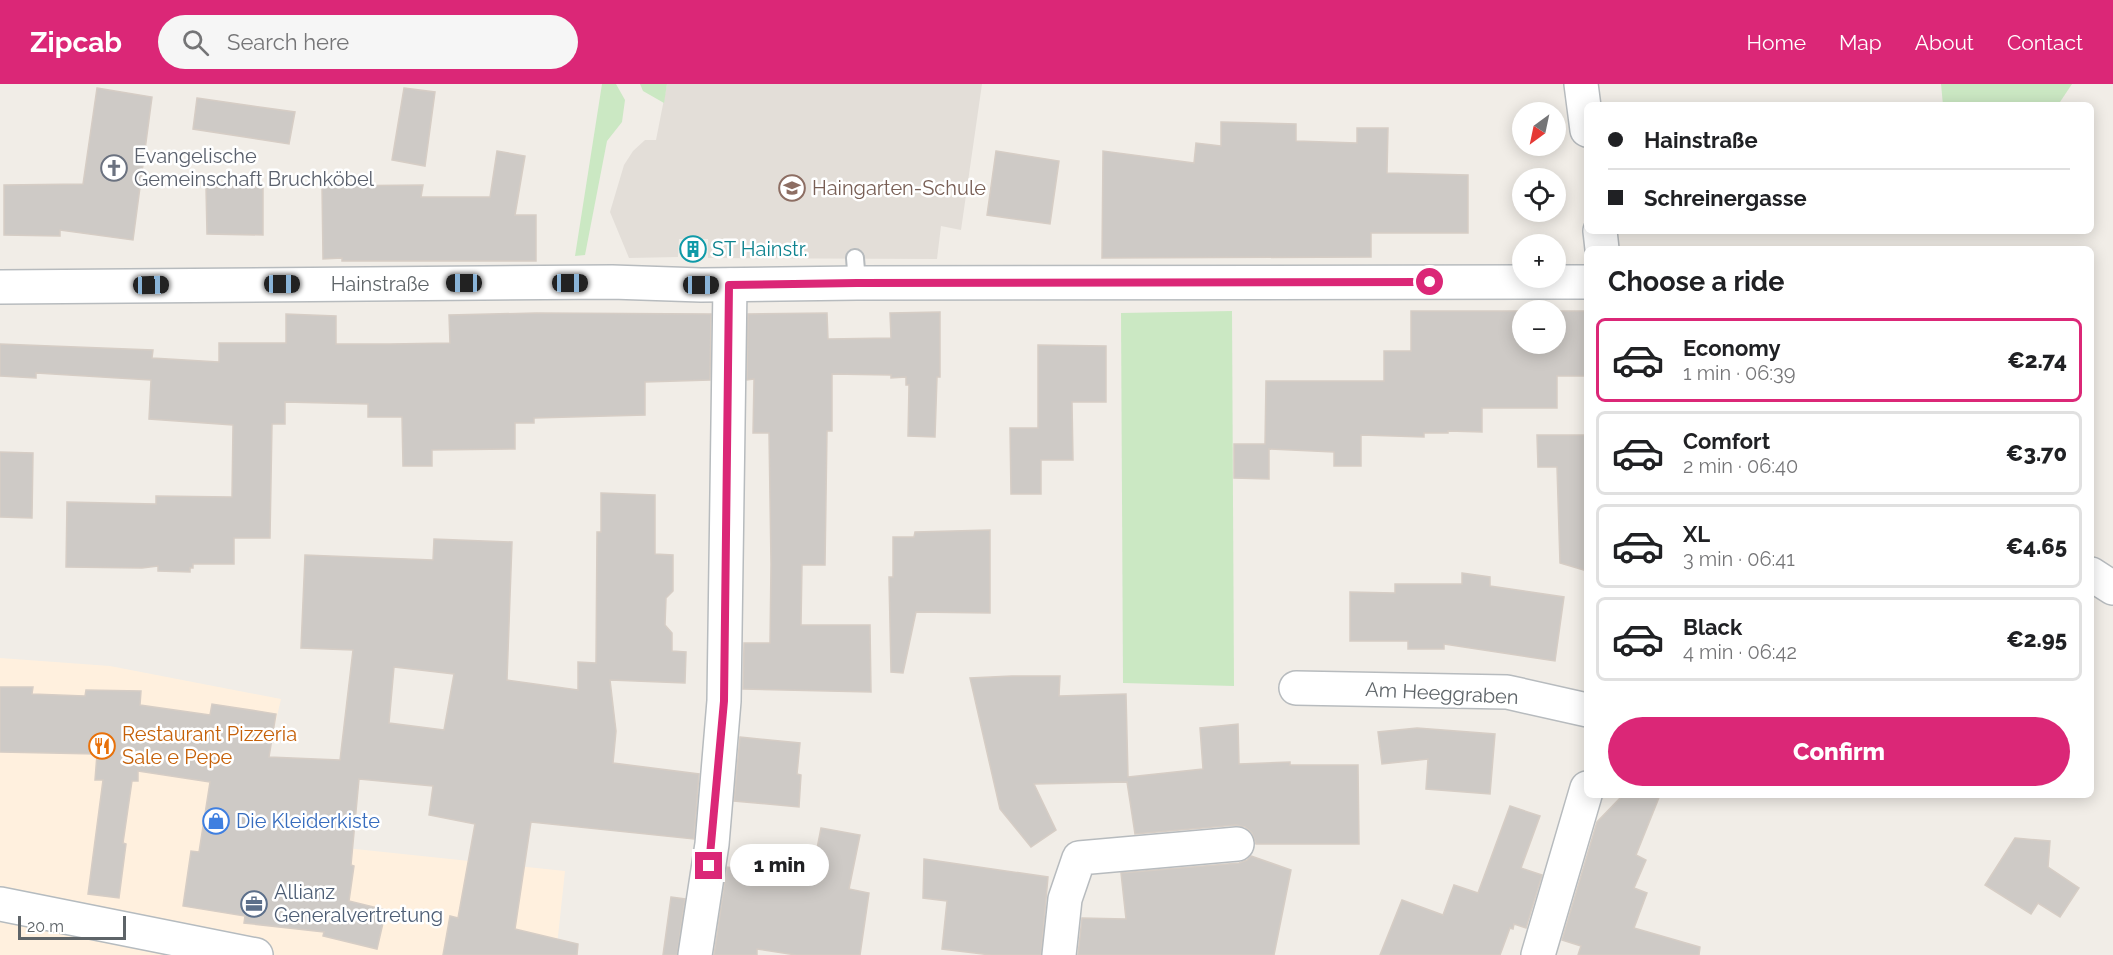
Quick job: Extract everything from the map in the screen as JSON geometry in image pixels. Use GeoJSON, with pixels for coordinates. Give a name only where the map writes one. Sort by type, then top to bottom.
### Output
{"type":"FeatureCollection","features":[{"type":"Feature","properties":{"kind":"street"},"geometry":{"type":"LineString","coordinates":[[1581,84],[1584,107]]}},
{"type":"Feature","properties":{"kind":"street","name":"Hainstraße"},"geometry":{"type":"LineString","coordinates":[[0,287],[600,282],[729,285],[856,270],[1584,282]]}},
{"type":"Feature","properties":{"kind":"street"},"geometry":{"type":"LineString","coordinates":[[695,955],[712,844],[724,701],[729,285]]}},
{"type":"Feature","properties":{"kind":"street"},"geometry":{"type":"LineString","coordinates":[[2094,576],[2113,588]]}},
{"type":"Feature","properties":{"kind":"street","name":"Am Heeggraben"},"geometry":{"type":"LineString","coordinates":[[1296,688],[1507,692],[1584,709]]}},
{"type":"Feature","properties":{"kind":"street"},"geometry":{"type":"LineString","coordinates":[[1538,955],[1584,798]]}},
{"type":"Feature","properties":{"kind":"street"},"geometry":{"type":"LineString","coordinates":[[1059,955],[1065,899],[1079,858],[1237,844]]}},
{"type":"Feature","properties":{"kind":"street"},"geometry":{"type":"LineString","coordinates":[[1,908],[256,955]]}},
{"type":"Feature","properties":{"kind":"shaded area","name":"Haingarten-Schule"},"geometry":{"type":"Polygon","coordinates":[[[667,84],[982,84],[961,230],[941,226],[937,259],[708,258],[708,239],[679,239],[678,257],[629,258],[610,212],[624,165],[633,151],[645,140],[656,140],[667,84]]]}},
{"type":"Feature","properties":{"kind":"shaded area"},"geometry":{"type":"Polygon","coordinates":[[[0,658],[110,666],[281,699],[257,802],[317,845],[565,871],[556,955],[0,955],[0,658]]]}},
{"type":"Feature","properties":{"kind":"green space"},"geometry":{"type":"Polygon","coordinates":[[[602,84],[616,84],[625,100],[622,122],[607,141],[585,255],[575,256],[602,84]]]}},
{"type":"Feature","properties":{"kind":"green space"},"geometry":{"type":"Polygon","coordinates":[[[640,84],[667,84],[664,103],[643,91],[640,84]]]}},
{"type":"Feature","properties":{"kind":"green space"},"geometry":{"type":"Polygon","coordinates":[[[1941,84],[2072,84],[2060,102],[1943,102],[1941,84]]]}},
{"type":"Feature","properties":{"kind":"green space"},"geometry":{"type":"Polygon","coordinates":[[[1232,311],[1234,686],[1123,683],[1121,313],[1232,311]]]}},
{"type":"Feature","properties":{"kind":"building","name":"Evangelische Gemeinschaft Bruchköbel"},"geometry":{"type":"Polygon","coordinates":[[[97,88],[152,97],[133,240],[60,230],[60,236],[4,235],[4,185],[83,184],[97,88]]]}},
{"type":"Feature","properties":{"kind":"building"},"geometry":{"type":"Polygon","coordinates":[[[404,88],[435,92],[425,166],[392,160],[404,88]]]}},
{"type":"Feature","properties":{"kind":"building"},"geometry":{"type":"Polygon","coordinates":[[[197,98],[295,112],[289,144],[193,129],[197,98]]]}},
{"type":"Feature","properties":{"kind":"building"},"geometry":{"type":"Polygon","coordinates":[[[1221,122],[1296,124],[1296,141],[1357,143],[1357,128],[1388,128],[1387,173],[1468,175],[1468,233],[1371,233],[1371,257],[1102,258],[1103,151],[1194,163],[1196,143],[1221,146],[1221,122]]]}},
{"type":"Feature","properties":{"kind":"building"},"geometry":{"type":"Polygon","coordinates":[[[497,151],[525,156],[515,215],[536,215],[536,261],[342,261],[342,258],[323,259],[322,186],[423,185],[421,197],[490,197],[497,151]]]}},
{"type":"Feature","properties":{"kind":"building"},"geometry":{"type":"Polygon","coordinates":[[[996,151],[1059,161],[1050,224],[987,215],[996,151]]]}},
{"type":"Feature","properties":{"kind":"building"},"geometry":{"type":"Polygon","coordinates":[[[206,187],[263,187],[263,235],[207,234],[206,187]]]}},
{"type":"Feature","properties":{"kind":"building"},"geometry":{"type":"Polygon","coordinates":[[[1411,311],[1512,311],[1512,354],[1566,354],[1566,311],[1584,311],[1584,376],[1557,376],[1557,408],[1482,408],[1482,432],[1424,433],[1424,437],[1361,435],[1361,466],[1334,466],[1334,452],[1269,449],[1269,479],[1234,478],[1234,444],[1265,444],[1266,381],[1384,381],[1384,351],[1411,351],[1411,311]]]}},
{"type":"Feature","properties":{"kind":"building"},"geometry":{"type":"Polygon","coordinates":[[[940,312],[940,377],[937,377],[935,437],[908,436],[909,385],[906,385],[906,377],[832,374],[832,431],[827,431],[825,565],[802,565],[801,625],[870,625],[871,692],[743,689],[744,643],[770,643],[769,433],[753,433],[754,379],[747,380],[748,314],[827,313],[828,339],[891,338],[890,313],[940,312]]]}},
{"type":"Feature","properties":{"kind":"building"},"geometry":{"type":"Polygon","coordinates":[[[286,314],[336,316],[336,344],[390,344],[450,343],[449,315],[711,314],[710,380],[645,382],[645,415],[534,418],[534,423],[515,423],[515,449],[432,450],[432,466],[403,466],[402,417],[368,417],[368,404],[285,402],[285,424],[272,424],[270,538],[234,538],[234,564],[193,564],[190,572],[158,571],[158,566],[142,568],[66,567],[67,502],[156,504],[156,496],[232,497],[233,425],[149,419],[151,380],[36,373],[36,378],[0,376],[0,344],[153,350],[152,358],[219,362],[219,343],[286,343],[286,314]]]}},
{"type":"Feature","properties":{"kind":"building"},"geometry":{"type":"Polygon","coordinates":[[[1038,345],[1106,346],[1106,402],[1072,402],[1073,460],[1041,460],[1041,494],[1011,494],[1010,428],[1038,428],[1038,345]]]}},
{"type":"Feature","properties":{"kind":"building"},"geometry":{"type":"Polygon","coordinates":[[[1537,435],[1584,435],[1584,570],[1560,563],[1557,467],[1538,467],[1537,435]]]}},
{"type":"Feature","properties":{"kind":"building"},"geometry":{"type":"Polygon","coordinates":[[[0,452],[33,453],[32,518],[0,517],[0,452]]]}},
{"type":"Feature","properties":{"kind":"building"},"geometry":{"type":"Polygon","coordinates":[[[601,493],[655,495],[655,554],[673,555],[673,591],[666,598],[665,625],[672,633],[672,651],[686,652],[685,683],[610,680],[616,731],[613,763],[699,774],[694,839],[531,822],[515,929],[578,944],[577,955],[443,955],[450,916],[458,918],[475,824],[429,815],[433,786],[359,779],[351,865],[354,866],[349,901],[386,910],[377,949],[323,936],[324,932],[244,923],[245,916],[183,906],[191,851],[199,852],[210,782],[138,771],[138,781],[132,781],[123,843],[126,844],[119,898],[88,894],[103,780],[95,780],[97,754],[0,752],[0,687],[33,687],[32,694],[85,696],[86,690],[141,691],[140,705],[210,715],[212,704],[276,714],[269,757],[340,760],[353,650],[301,648],[305,555],[433,560],[434,539],[512,542],[507,680],[578,690],[578,662],[596,663],[597,532],[601,532],[601,493]],[[394,667],[389,723],[444,730],[454,674],[394,667]]]}},
{"type":"Feature","properties":{"kind":"building"},"geometry":{"type":"Polygon","coordinates":[[[990,530],[990,613],[916,612],[903,673],[891,672],[889,577],[893,577],[893,537],[914,537],[915,532],[990,530]]]}},
{"type":"Feature","properties":{"kind":"building"},"geometry":{"type":"Polygon","coordinates":[[[1462,573],[1490,577],[1490,586],[1564,597],[1555,661],[1444,644],[1444,649],[1408,649],[1408,641],[1350,641],[1350,592],[1395,593],[1395,584],[1462,584],[1462,573]]]}},
{"type":"Feature","properties":{"kind":"building"},"geometry":{"type":"Polygon","coordinates":[[[1060,676],[1059,696],[1126,694],[1128,777],[1203,769],[1200,728],[1238,724],[1239,764],[1290,762],[1290,765],[1358,765],[1359,844],[1256,844],[1252,833],[1245,827],[1236,825],[1135,834],[1127,782],[1034,784],[1056,830],[1031,847],[1000,809],[970,678],[1060,676]]]}},
{"type":"Feature","properties":{"kind":"building"},"geometry":{"type":"Polygon","coordinates":[[[1417,728],[1495,734],[1490,794],[1426,789],[1428,759],[1382,764],[1378,732],[1417,728]]]}},
{"type":"Feature","properties":{"kind":"building"},"geometry":{"type":"Polygon","coordinates":[[[740,737],[800,743],[797,774],[801,775],[799,807],[734,801],[740,737]]]}},
{"type":"Feature","properties":{"kind":"building"},"geometry":{"type":"Polygon","coordinates":[[[1620,798],[1659,798],[1636,855],[1646,860],[1634,888],[1647,893],[1634,928],[1700,947],[1699,955],[1578,955],[1581,946],[1562,940],[1597,822],[1620,798]]]}},
{"type":"Feature","properties":{"kind":"building"},"geometry":{"type":"Polygon","coordinates":[[[1510,806],[1540,816],[1521,868],[1542,875],[1526,928],[1514,924],[1513,929],[1510,928],[1500,955],[1380,955],[1402,900],[1443,915],[1454,885],[1478,893],[1510,806]]]}},
{"type":"Feature","properties":{"kind":"building"},"geometry":{"type":"Polygon","coordinates":[[[821,828],[860,835],[849,889],[869,893],[860,955],[796,955],[757,949],[757,955],[714,955],[727,867],[811,879],[821,828]]]}},
{"type":"Feature","properties":{"kind":"building"},"geometry":{"type":"Polygon","coordinates":[[[2015,838],[2050,841],[2048,867],[2079,888],[2060,917],[2038,903],[2031,914],[1985,885],[2015,838]]]}},
{"type":"Feature","properties":{"kind":"building"},"geometry":{"type":"Polygon","coordinates":[[[1251,856],[1291,870],[1274,955],[1078,955],[1082,918],[1126,919],[1121,873],[1239,863],[1251,856]]]}},
{"type":"Feature","properties":{"kind":"building"},"geometry":{"type":"Polygon","coordinates":[[[924,859],[1048,877],[1041,955],[991,955],[942,949],[947,901],[923,898],[924,859]]]}},
{"type":"Feature","properties":{"kind":"building"},"geometry":{"type":"Polygon","coordinates":[[[671,897],[685,899],[677,955],[663,955],[671,897]]]}},
{"type":"Feature","properties":{"kind":"place","name":"Evangelische Gemeinschaft Bruchköbel"},"geometry":{"type":"Point","coordinates":[114,168]}},
{"type":"Feature","properties":{"kind":"place","name":"Haingarten-Schule"},"geometry":{"type":"Point","coordinates":[792,188]}},
{"type":"Feature","properties":{"kind":"place","name":"ST Hainstr."},"geometry":{"type":"Point","coordinates":[693,249]}},
{"type":"Feature","properties":{"kind":"place","name":"Restaurant Pizzeria Sale e Pepe"},"geometry":{"type":"Point","coordinates":[102,746]}},
{"type":"Feature","properties":{"kind":"place","name":"Die Kleiderkiste"},"geometry":{"type":"Point","coordinates":[216,821]}},
{"type":"Feature","properties":{"kind":"place","name":"Allianz Generalvertretung"},"geometry":{"type":"Point","coordinates":[254,904]}},
{"type":"Feature","properties":{"kind":"route"},"geometry":{"type":"LineString","coordinates":[[709,866],[724,701],[729,285],[1430,282]]}}]}
